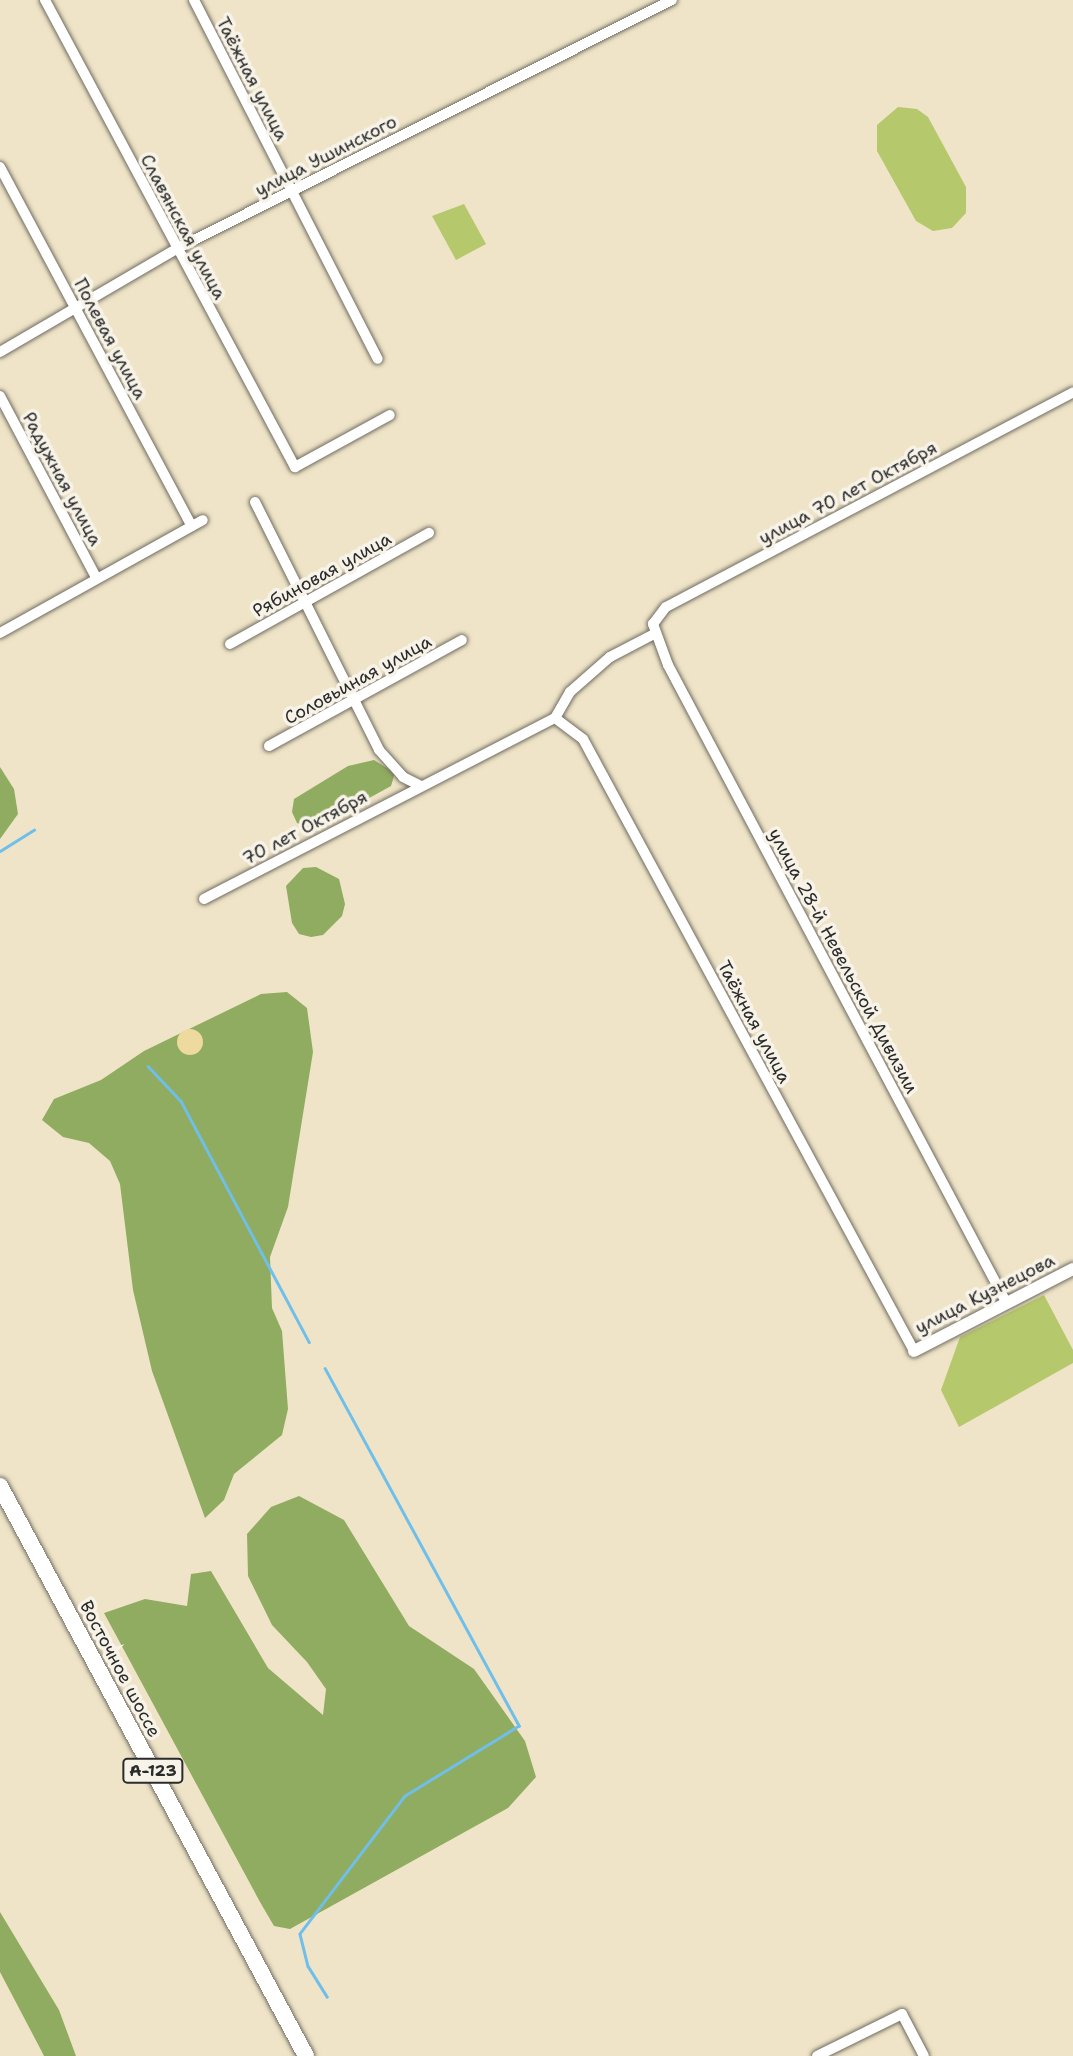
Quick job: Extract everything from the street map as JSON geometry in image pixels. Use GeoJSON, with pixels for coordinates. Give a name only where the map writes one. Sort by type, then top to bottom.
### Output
{"type":"FeatureCollection","features":[{"type":"Feature","properties":{"kind":"main road","name":"Восточное шоссе"},"geometry":{"type":"LineString","coordinates":[[0,1486],[306,2056]]}},
{"type":"Feature","properties":{"kind":"street","name":"Славянская улица"},"geometry":{"type":"LineString","coordinates":[[45,0],[295,467],[390,415]]}},
{"type":"Feature","properties":{"kind":"street","name":"Таёжная улица"},"geometry":{"type":"LineString","coordinates":[[194,0],[378,359]]}},
{"type":"Feature","properties":{"kind":"street","name":"улица Ушинского"},"geometry":{"type":"LineString","coordinates":[[0,352],[176,249],[672,0]]}},
{"type":"Feature","properties":{"kind":"street","name":"Полевая улица"},"geometry":{"type":"LineString","coordinates":[[0,167],[192,526]]}},
{"type":"Feature","properties":{"kind":"street","name":"улица 70 лет Октября"},"geometry":{"type":"LineString","coordinates":[[654,634],[653,624],[666,607],[1073,392]]}},
{"type":"Feature","properties":{"kind":"street","name":"Радужная улица"},"geometry":{"type":"LineString","coordinates":[[0,396],[96,577]]}},
{"type":"Feature","properties":{"kind":"street"},"geometry":{"type":"LineString","coordinates":[[255,502],[389,764],[421,786]]}},
{"type":"Feature","properties":{"kind":"street"},"geometry":{"type":"LineString","coordinates":[[0,633],[96,577],[203,520]]}},
{"type":"Feature","properties":{"kind":"street","name":"Рябиновая улица"},"geometry":{"type":"LineString","coordinates":[[230,644],[308,604],[429,533]]}},
{"type":"Feature","properties":{"kind":"street"},"geometry":{"type":"LineString","coordinates":[[555,718],[570,692],[610,657],[654,634]]}},
{"type":"Feature","properties":{"kind":"street","name":"улица 28-й Невельской Дивизии"},"geometry":{"type":"LineString","coordinates":[[654,634],[1006,1302]]}},
{"type":"Feature","properties":{"kind":"street","name":"Соловьиная улица"},"geometry":{"type":"LineString","coordinates":[[269,746],[462,640]]}},
{"type":"Feature","properties":{"kind":"street","name":"Таёжная улица"},"geometry":{"type":"LineString","coordinates":[[555,718],[583,739],[914,1351]]}},
{"type":"Feature","properties":{"kind":"street","name":"70 лет Октября"},"geometry":{"type":"LineString","coordinates":[[204,899],[555,718]]}},
{"type":"Feature","properties":{"kind":"street","name":"улица Кузнецова"},"geometry":{"type":"LineString","coordinates":[[914,1351],[1073,1269]]}},
{"type":"Feature","properties":{"kind":"street"},"geometry":{"type":"LineString","coordinates":[[817,2056],[902,2014],[924,2056]]}},
{"type":"Feature","properties":{"kind":"green space"},"geometry":{"type":"Polygon","coordinates":[[[898,107],[917,109],[928,117],[966,187],[966,213],[952,228],[933,231],[916,221],[877,151],[877,125],[898,107]]]}},
{"type":"Feature","properties":{"kind":"green space"},"geometry":{"type":"Polygon","coordinates":[[[464,204],[486,244],[456,260],[432,216],[464,204]]]}},
{"type":"Feature","properties":{"kind":"green space"},"geometry":{"type":"Polygon","coordinates":[[[374,760],[395,773],[391,786],[322,824],[308,828],[297,823],[292,812],[294,799],[348,766],[374,760]]]}},
{"type":"Feature","properties":{"kind":"green space"},"geometry":{"type":"Polygon","coordinates":[[[0,767],[14,789],[18,814],[0,839],[0,767]]]}},
{"type":"Feature","properties":{"kind":"green space"},"geometry":{"type":"Polygon","coordinates":[[[316,867],[339,879],[345,904],[342,916],[323,935],[311,937],[299,934],[292,923],[286,886],[303,868],[316,867]]]}},
{"type":"Feature","properties":{"kind":"green space"},"geometry":{"type":"Polygon","coordinates":[[[287,992],[307,1008],[313,1052],[288,1207],[270,1257],[272,1308],[282,1331],[288,1409],[282,1435],[234,1474],[224,1500],[205,1518],[152,1371],[133,1290],[120,1184],[110,1161],[89,1143],[63,1137],[42,1120],[54,1099],[101,1080],[144,1051],[261,994],[287,992]]]}},
{"type":"Feature","properties":{"kind":"green space"},"geometry":{"type":"Polygon","coordinates":[[[1044,1295],[1073,1350],[1073,1363],[959,1427],[941,1390],[960,1337],[1044,1295]]]}},
{"type":"Feature","properties":{"kind":"green space"},"geometry":{"type":"Polygon","coordinates":[[[299,1496],[344,1520],[409,1626],[474,1669],[525,1741],[536,1777],[508,1808],[290,1929],[274,1926],[104,1613],[145,1599],[187,1606],[191,1574],[211,1571],[268,1668],[323,1715],[326,1689],[307,1662],[272,1625],[248,1576],[247,1534],[271,1507],[299,1496]]]}},
{"type":"Feature","properties":{"kind":"green space"},"geometry":{"type":"Polygon","coordinates":[[[0,1912],[59,2010],[76,2056],[44,2056],[0,1972],[0,1912]]]}},
{"type":"Feature","properties":{"kind":"sand"},"geometry":{"type":"Polygon","coordinates":[[[190,1029],[200,1032],[203,1042],[200,1052],[190,1055],[180,1052],[177,1042],[180,1032],[190,1029]]]}},
{"type":"Feature","properties":{"kind":"waterway"},"geometry":{"type":"LineString","coordinates":[[0,851],[34,830]]}},
{"type":"Feature","properties":{"kind":"waterway"},"geometry":{"type":"LineString","coordinates":[[148,1066],[181,1101],[309,1342]]}},
{"type":"Feature","properties":{"kind":"waterway"},"geometry":{"type":"LineString","coordinates":[[325,1368],[519,1726],[405,1796],[300,1934],[308,1966],[327,1997]]}}]}
